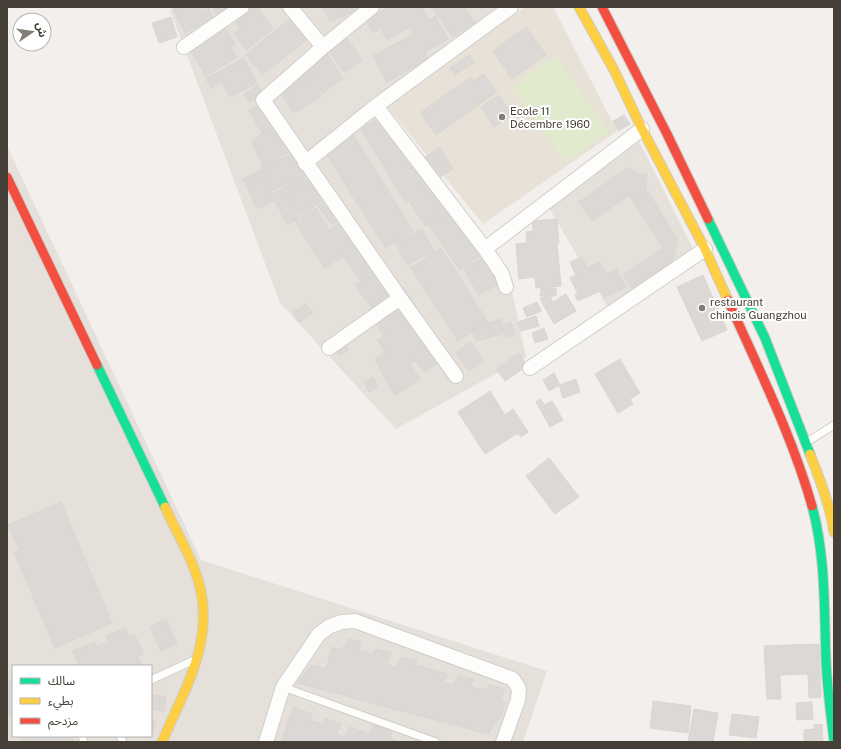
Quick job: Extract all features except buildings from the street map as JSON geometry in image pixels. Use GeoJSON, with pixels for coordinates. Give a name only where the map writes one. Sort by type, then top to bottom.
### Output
{"type":"FeatureCollection","features":[{"type":"Feature","properties":{"kind":"main road"},"geometry":{"type":"LineString","coordinates":[[579,7],[614,70],[642,129],[705,249],[786,430],[804,476],[816,519],[821,549],[824,584],[826,661],[834,742]]}},
{"type":"Feature","properties":{"kind":"main road"},"geometry":{"type":"LineString","coordinates":[[602,7],[667,134],[765,338],[823,488],[832,517],[834,532]]}},
{"type":"Feature","properties":{"kind":"main road"},"geometry":{"type":"LineString","coordinates":[[7,177],[194,568],[200,586],[204,621],[202,644],[162,742]]}},
{"type":"Feature","properties":{"kind":"street"},"geometry":{"type":"LineString","coordinates":[[184,47],[242,7]]}},
{"type":"Feature","properties":{"kind":"street"},"geometry":{"type":"LineString","coordinates":[[290,7],[323,47]]}},
{"type":"Feature","properties":{"kind":"street"},"geometry":{"type":"LineString","coordinates":[[372,7],[323,47],[263,100],[456,376]]}},
{"type":"Feature","properties":{"kind":"street"},"geometry":{"type":"LineString","coordinates":[[306,163],[376,106],[511,7]]}},
{"type":"Feature","properties":{"kind":"street"},"geometry":{"type":"LineString","coordinates":[[376,106],[485,249],[502,274],[506,287]]}},
{"type":"Feature","properties":{"kind":"street"},"geometry":{"type":"LineString","coordinates":[[485,249],[642,129]]}},
{"type":"Feature","properties":{"kind":"street"},"geometry":{"type":"LineString","coordinates":[[530,368],[705,249]]}},
{"type":"Feature","properties":{"kind":"street"},"geometry":{"type":"LineString","coordinates":[[330,348],[400,298]]}},
{"type":"Feature","properties":{"kind":"street"},"geometry":{"type":"LineString","coordinates":[[266,742],[283,687],[319,634],[330,626],[342,622],[355,621],[514,679],[519,690],[518,700],[503,742]]}},
{"type":"Feature","properties":{"kind":"lane"},"geometry":{"type":"LineString","coordinates":[[806,442],[834,425]]}},
{"type":"Feature","properties":{"kind":"lane"},"geometry":{"type":"LineString","coordinates":[[152,680],[197,659]]}},
{"type":"Feature","properties":{"kind":"lane"},"geometry":{"type":"LineString","coordinates":[[283,687],[436,742]]}},
{"type":"Feature","properties":{"kind":"shaded area"},"geometry":{"type":"Polygon","coordinates":[[[175,7],[504,7],[376,106],[511,287],[526,357],[396,429],[280,303],[170,10],[175,7]]]}},
{"type":"Feature","properties":{"kind":"shaded area","name":"Ecole 11 Décembre 1960"},"geometry":{"type":"Polygon","coordinates":[[[525,7],[553,7],[617,131],[483,224],[384,103],[525,7]]]}},
{"type":"Feature","properties":{"kind":"shaded area"},"geometry":{"type":"Polygon","coordinates":[[[639,141],[694,251],[607,306],[549,208],[639,141]]]}},
{"type":"Feature","properties":{"kind":"shaded area"},"geometry":{"type":"Polygon","coordinates":[[[7,146],[201,560],[547,671],[523,742],[7,742],[7,146]]]}},
{"type":"Feature","properties":{"kind":"green space"},"geometry":{"type":"Polygon","coordinates":[[[555,56],[609,131],[566,163],[512,88],[555,56]]]}},
{"type":"Feature","properties":{"kind":"traffic: fast"},"geometry":{"type":"LineString","coordinates":[[708,219],[765,338],[810,454]]}},
{"type":"Feature","properties":{"kind":"traffic: fast"},"geometry":{"type":"LineString","coordinates":[[97,365],[165,507]]}},
{"type":"Feature","properties":{"kind":"traffic: fast"},"geometry":{"type":"LineString","coordinates":[[812,506],[817,525],[822,564],[829,701],[834,742]]}},
{"type":"Feature","properties":{"kind":"traffic: slow"},"geometry":{"type":"LineString","coordinates":[[579,7],[614,70],[642,129],[705,249],[728,300]]}},
{"type":"Feature","properties":{"kind":"traffic: slow"},"geometry":{"type":"LineString","coordinates":[[810,454],[827,502],[834,532]]}},
{"type":"Feature","properties":{"kind":"traffic: slow"},"geometry":{"type":"LineString","coordinates":[[162,742],[190,679],[197,658],[202,636],[203,614],[201,592],[194,568],[165,507]]}},
{"type":"Feature","properties":{"kind":"traffic: jam"},"geometry":{"type":"LineString","coordinates":[[602,7],[667,134],[708,219]]}},
{"type":"Feature","properties":{"kind":"traffic: jam"},"geometry":{"type":"LineString","coordinates":[[7,177],[97,365]]}},
{"type":"Feature","properties":{"kind":"traffic: jam"},"geometry":{"type":"LineString","coordinates":[[728,300],[785,428],[795,453],[812,506]]}},
{"type":"Feature","properties":{"kind":"place","name":"Ecole 11 Décembre 1960"},"geometry":{"type":"Point","coordinates":[502,117]}},
{"type":"Feature","properties":{"kind":"place","name":"restaurant chinois Guangzhou"},"geometry":{"type":"Point","coordinates":[702,308]}}]}
